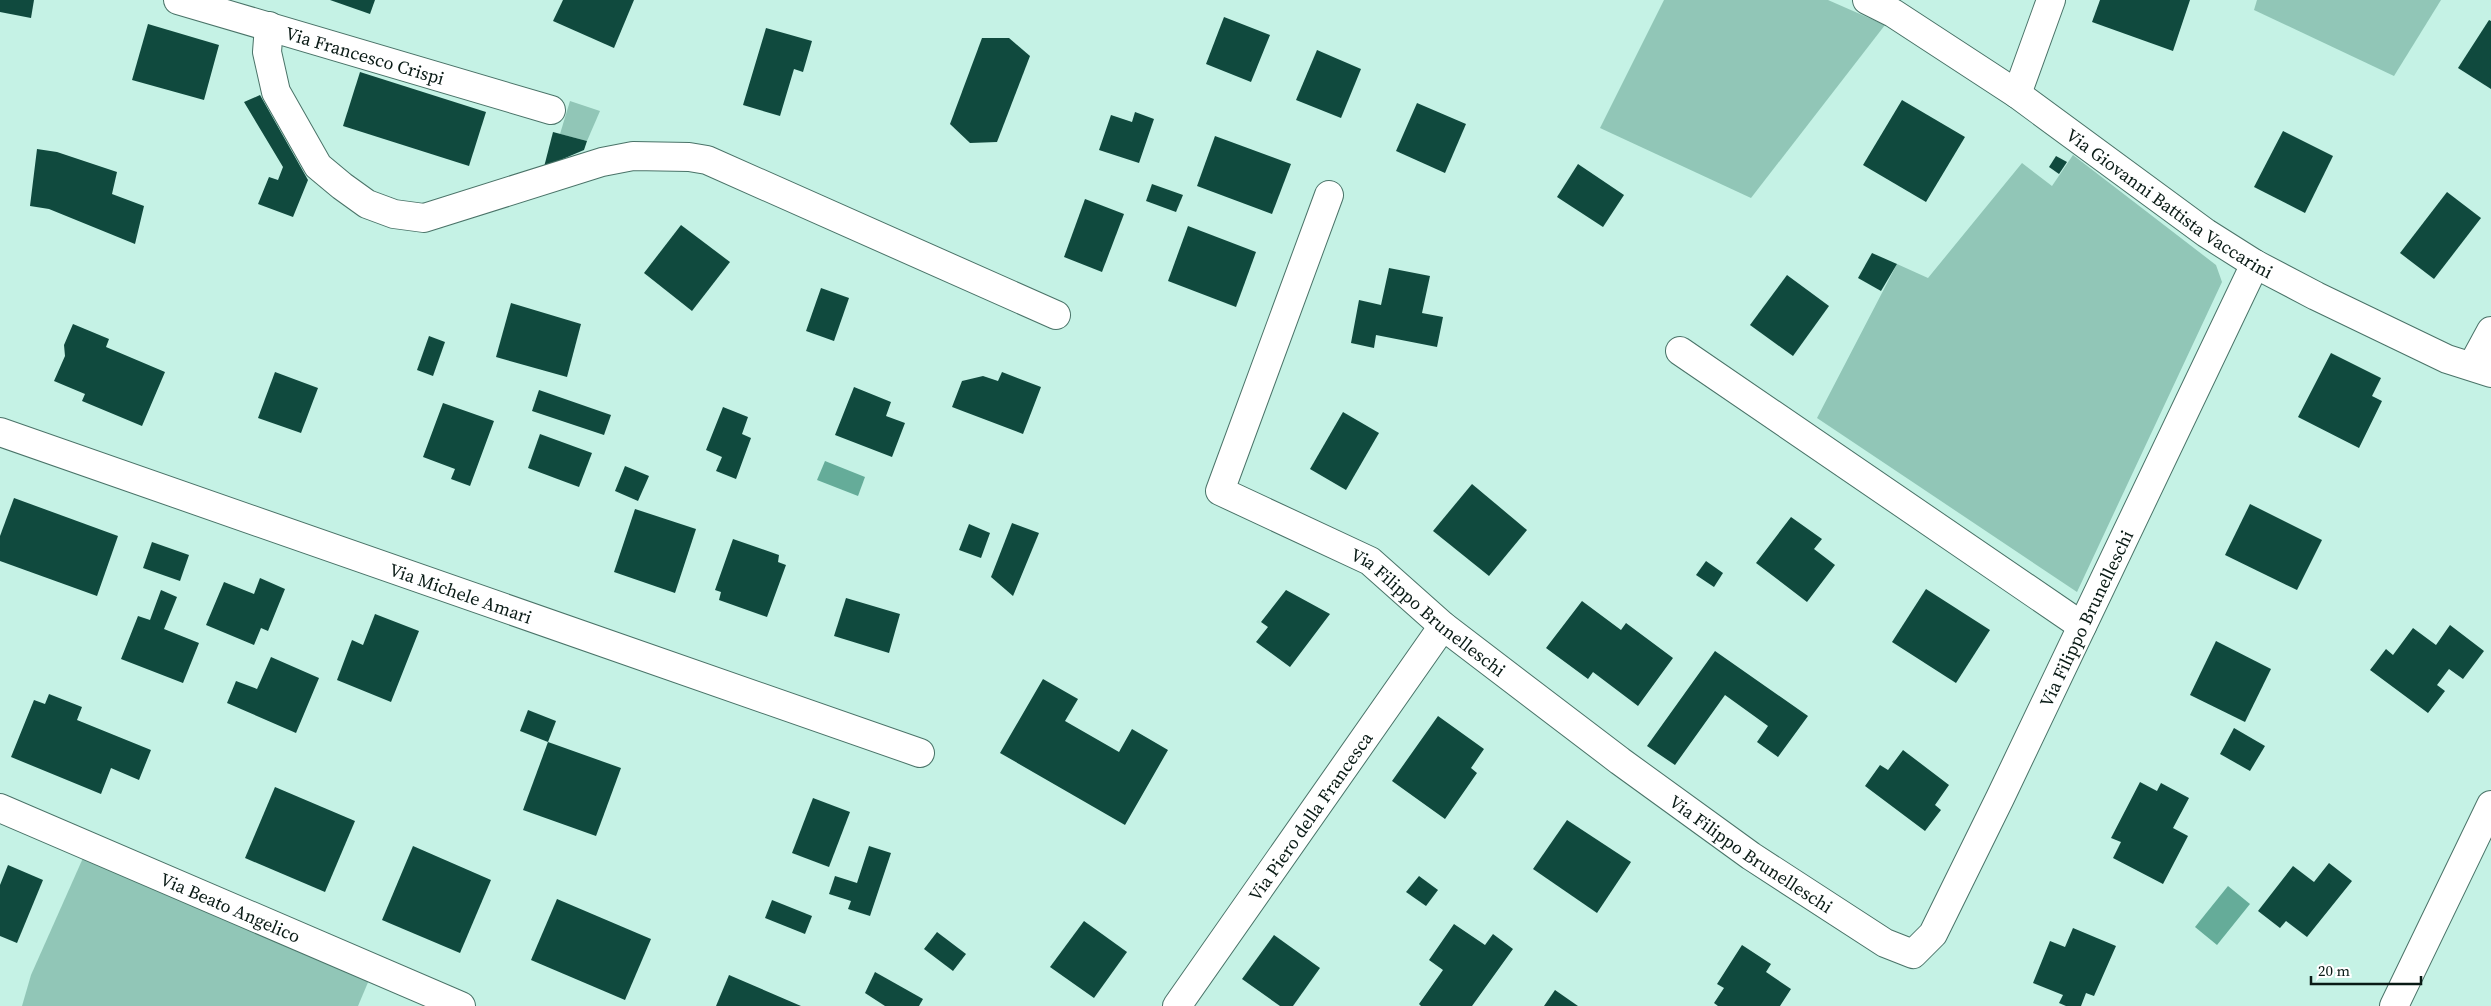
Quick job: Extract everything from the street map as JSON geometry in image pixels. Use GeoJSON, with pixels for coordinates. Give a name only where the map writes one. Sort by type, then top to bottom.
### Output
{"type":"FeatureCollection","features":[{"type":"Feature","properties":{"kind":"street","name":"Via Francesco Crispi"},"geometry":{"type":"LineString","coordinates":[[178,0],[551,110]]}},
{"type":"Feature","properties":{"kind":"street","name":"Via Giovanni Battista Vaccarini"},"geometry":{"type":"LineString","coordinates":[[1867,0],[1893,13],[2017,94],[2206,233],[2255,264],[2316,296],[2447,359],[2482,369]]}},
{"type":"Feature","properties":{"kind":"street"},"geometry":{"type":"LineString","coordinates":[[2017,94],[2051,0]]}},
{"type":"Feature","properties":{"kind":"street"},"geometry":{"type":"LineString","coordinates":[[269,26],[267,52],[276,92],[318,166],[367,204],[394,214],[424,218],[602,162],[633,156],[689,157],[707,160],[1056,315]]}},
{"type":"Feature","properties":{"kind":"street","name":"Via Filippo Brunelleschi"},"geometry":{"type":"LineString","coordinates":[[1329,195],[1220,491],[1370,561],[1443,626],[1620,761],[1751,856],[1885,943],[1913,954],[1932,934],[1996,807],[2255,264]]}},
{"type":"Feature","properties":{"kind":"street"},"geometry":{"type":"LineString","coordinates":[[2482,369],[2491,331]]}},
{"type":"Feature","properties":{"kind":"street"},"geometry":{"type":"LineString","coordinates":[[1680,351],[2082,626]]}},
{"type":"Feature","properties":{"kind":"street","name":"Via Michele Amari"},"geometry":{"type":"LineString","coordinates":[[0,432],[920,753]]}},
{"type":"Feature","properties":{"kind":"street","name":"Via Piero della Francesca"},"geometry":{"type":"LineString","coordinates":[[1177,1006],[1443,626]]}},
{"type":"Feature","properties":{"kind":"street"},"geometry":{"type":"LineString","coordinates":[[2394,1006],[2491,805]]}},
{"type":"Feature","properties":{"kind":"street","name":"Via Beato Angelico"},"geometry":{"type":"LineString","coordinates":[[0,808],[461,1006]]}},
{"type":"Feature","properties":{"kind":"shaded area"},"geometry":{"type":"Polygon","coordinates":[[[1664,0],[1828,0],[1885,25],[1751,198],[1600,128],[1664,0]]]}},
{"type":"Feature","properties":{"kind":"shaded area"},"geometry":{"type":"Polygon","coordinates":[[[2257,0],[2441,0],[2394,76],[2254,10],[2257,0]]]}},
{"type":"Feature","properties":{"kind":"shaded area"},"geometry":{"type":"Polygon","coordinates":[[[570,101],[600,111],[587,141],[560,134],[570,101]]]}},
{"type":"Feature","properties":{"kind":"shaded area"},"geometry":{"type":"Polygon","coordinates":[[[2073,155],[2216,265],[2222,282],[2077,592],[1817,418],[1897,264],[1928,278],[2022,163],[2052,186],[2073,155]]]}},
{"type":"Feature","properties":{"kind":"shaded area"},"geometry":{"type":"Polygon","coordinates":[[[825,461],[865,477],[858,496],[817,480],[825,461]]]}},
{"type":"Feature","properties":{"kind":"shaded area"},"geometry":{"type":"Polygon","coordinates":[[[83,858],[369,980],[358,1006],[22,1006],[31,975],[83,858]]]}},
{"type":"Feature","properties":{"kind":"shaded area"},"geometry":{"type":"Polygon","coordinates":[[[2228,886],[2250,904],[2217,945],[2195,927],[2228,886]]]}},
{"type":"Feature","properties":{"kind":"building"},"geometry":{"type":"Polygon","coordinates":[[[0,0],[34,0],[31,18],[0,12],[0,0]]]}},
{"type":"Feature","properties":{"kind":"building"},"geometry":{"type":"Polygon","coordinates":[[[330,0],[375,0],[370,14],[330,0]]]}},
{"type":"Feature","properties":{"kind":"building"},"geometry":{"type":"Polygon","coordinates":[[[563,0],[634,0],[614,48],[553,21],[563,0]]]}},
{"type":"Feature","properties":{"kind":"building"},"geometry":{"type":"Polygon","coordinates":[[[2100,0],[2190,0],[2173,51],[2092,22],[2100,0]]]}},
{"type":"Feature","properties":{"kind":"building"},"geometry":{"type":"Polygon","coordinates":[[[1224,17],[1270,35],[1251,82],[1206,64],[1224,17]]]}},
{"type":"Feature","properties":{"kind":"building"},"geometry":{"type":"Polygon","coordinates":[[[2489,20],[2491,21],[2491,89],[2458,68],[2489,20]]]}},
{"type":"Feature","properties":{"kind":"building"},"geometry":{"type":"Polygon","coordinates":[[[148,24],[219,45],[204,100],[132,80],[148,24]]]}},
{"type":"Feature","properties":{"kind":"building"},"geometry":{"type":"Polygon","coordinates":[[[766,28],[812,41],[803,72],[794,69],[780,116],[743,105],[766,28]]]}},
{"type":"Feature","properties":{"kind":"building"},"geometry":{"type":"Polygon","coordinates":[[[982,38],[1009,38],[1030,56],[997,142],[970,143],[950,124],[982,38]]]}},
{"type":"Feature","properties":{"kind":"building"},"geometry":{"type":"Polygon","coordinates":[[[1317,50],[1361,69],[1341,118],[1296,100],[1317,50]]]}},
{"type":"Feature","properties":{"kind":"building"},"geometry":{"type":"Polygon","coordinates":[[[360,72],[486,112],[469,166],[343,126],[360,72]]]}},
{"type":"Feature","properties":{"kind":"building"},"geometry":{"type":"Polygon","coordinates":[[[260,95],[308,180],[293,217],[258,204],[269,177],[278,180],[283,167],[244,102],[260,95]]]}},
{"type":"Feature","properties":{"kind":"building"},"geometry":{"type":"Polygon","coordinates":[[[1902,100],[1965,137],[1926,202],[1863,165],[1902,100]]]}},
{"type":"Feature","properties":{"kind":"building"},"geometry":{"type":"Polygon","coordinates":[[[1417,103],[1466,124],[1445,173],[1396,151],[1417,103]]]}},
{"type":"Feature","properties":{"kind":"building"},"geometry":{"type":"Polygon","coordinates":[[[1135,112],[1154,119],[1139,163],[1099,150],[1111,115],[1132,122],[1135,112]]]}},
{"type":"Feature","properties":{"kind":"building"},"geometry":{"type":"Polygon","coordinates":[[[2283,131],[2333,156],[2305,213],[2254,187],[2283,131]]]}},
{"type":"Feature","properties":{"kind":"building"},"geometry":{"type":"Polygon","coordinates":[[[553,132],[587,141],[584,150],[544,167],[553,132]]]}},
{"type":"Feature","properties":{"kind":"building"},"geometry":{"type":"Polygon","coordinates":[[[1215,136],[1291,164],[1272,214],[1197,186],[1215,136]]]}},
{"type":"Feature","properties":{"kind":"building"},"geometry":{"type":"Polygon","coordinates":[[[37,149],[57,152],[117,172],[112,194],[144,206],[135,244],[49,209],[30,206],[37,149]]]}},
{"type":"Feature","properties":{"kind":"building"},"geometry":{"type":"Polygon","coordinates":[[[2056,156],[2067,162],[2059,174],[2049,167],[2056,156]]]}},
{"type":"Feature","properties":{"kind":"building"},"geometry":{"type":"Polygon","coordinates":[[[1578,164],[1624,195],[1603,227],[1557,197],[1578,164]]]}},
{"type":"Feature","properties":{"kind":"building"},"geometry":{"type":"Polygon","coordinates":[[[1152,184],[1183,195],[1176,212],[1146,201],[1152,184]]]}},
{"type":"Feature","properties":{"kind":"building"},"geometry":{"type":"Polygon","coordinates":[[[2447,192],[2481,218],[2434,279],[2400,253],[2447,192]]]}},
{"type":"Feature","properties":{"kind":"building"},"geometry":{"type":"Polygon","coordinates":[[[1085,199],[1124,214],[1102,272],[1064,257],[1085,199]]]}},
{"type":"Feature","properties":{"kind":"building"},"geometry":{"type":"Polygon","coordinates":[[[681,225],[730,262],[692,311],[644,273],[681,225]]]}},
{"type":"Feature","properties":{"kind":"building"},"geometry":{"type":"Polygon","coordinates":[[[1188,226],[1256,252],[1236,307],[1168,281],[1188,226]]]}},
{"type":"Feature","properties":{"kind":"building"},"geometry":{"type":"Polygon","coordinates":[[[1872,253],[1897,264],[1881,291],[1858,278],[1872,253]]]}},
{"type":"Feature","properties":{"kind":"building"},"geometry":{"type":"Polygon","coordinates":[[[1389,268],[1430,276],[1422,313],[1443,317],[1437,347],[1376,335],[1374,348],[1351,343],[1359,300],[1381,305],[1389,268]]]}},
{"type":"Feature","properties":{"kind":"building"},"geometry":{"type":"Polygon","coordinates":[[[1787,275],[1829,306],[1793,356],[1750,325],[1787,275]]]}},
{"type":"Feature","properties":{"kind":"building"},"geometry":{"type":"Polygon","coordinates":[[[821,288],[849,298],[834,341],[806,331],[821,288]]]}},
{"type":"Feature","properties":{"kind":"building"},"geometry":{"type":"Polygon","coordinates":[[[511,303],[581,324],[567,377],[496,357],[511,303]]]}},
{"type":"Feature","properties":{"kind":"building"},"geometry":{"type":"Polygon","coordinates":[[[73,324],[109,339],[106,347],[165,372],[142,426],[82,401],[85,394],[54,381],[65,356],[64,345],[73,324]]]}},
{"type":"Feature","properties":{"kind":"building"},"geometry":{"type":"Polygon","coordinates":[[[429,336],[445,342],[433,376],[417,370],[429,336]]]}},
{"type":"Feature","properties":{"kind":"building"},"geometry":{"type":"Polygon","coordinates":[[[2331,353],[2381,378],[2372,396],[2382,401],[2359,448],[2298,417],[2331,353]]]}},
{"type":"Feature","properties":{"kind":"building"},"geometry":{"type":"Polygon","coordinates":[[[275,372],[318,388],[301,433],[258,418],[275,372]]]}},
{"type":"Feature","properties":{"kind":"building"},"geometry":{"type":"Polygon","coordinates":[[[1002,372],[1041,387],[1023,434],[952,407],[962,381],[983,376],[998,381],[1002,372]]]}},
{"type":"Feature","properties":{"kind":"building"},"geometry":{"type":"Polygon","coordinates":[[[854,387],[891,402],[886,416],[905,423],[892,457],[835,435],[854,387]]]}},
{"type":"Feature","properties":{"kind":"building"},"geometry":{"type":"Polygon","coordinates":[[[539,390],[611,415],[604,435],[532,411],[539,390]]]}},
{"type":"Feature","properties":{"kind":"building"},"geometry":{"type":"Polygon","coordinates":[[[443,403],[494,421],[470,486],[451,479],[455,469],[423,457],[443,403]]]}},
{"type":"Feature","properties":{"kind":"building"},"geometry":{"type":"Polygon","coordinates":[[[723,407],[748,417],[742,434],[751,438],[736,479],[716,471],[722,457],[706,450],[723,407]]]}},
{"type":"Feature","properties":{"kind":"building"},"geometry":{"type":"Polygon","coordinates":[[[1343,412],[1379,433],[1346,490],[1310,469],[1343,412]]]}},
{"type":"Feature","properties":{"kind":"building"},"geometry":{"type":"Polygon","coordinates":[[[540,434],[592,453],[579,487],[528,468],[540,434]]]}},
{"type":"Feature","properties":{"kind":"building"},"geometry":{"type":"Polygon","coordinates":[[[625,466],[649,476],[638,501],[615,491],[625,466]]]}},
{"type":"Feature","properties":{"kind":"building"},"geometry":{"type":"Polygon","coordinates":[[[1472,484],[1527,530],[1489,576],[1433,531],[1472,484]]]}},
{"type":"Feature","properties":{"kind":"building"},"geometry":{"type":"Polygon","coordinates":[[[14,498],[118,536],[97,596],[0,561],[0,536],[14,498]]]}},
{"type":"Feature","properties":{"kind":"building"},"geometry":{"type":"Polygon","coordinates":[[[2250,504],[2322,540],[2297,590],[2225,555],[2250,504]]]}},
{"type":"Feature","properties":{"kind":"building"},"geometry":{"type":"Polygon","coordinates":[[[635,509],[696,529],[675,593],[614,572],[635,509]]]}},
{"type":"Feature","properties":{"kind":"building"},"geometry":{"type":"Polygon","coordinates":[[[1791,517],[1822,539],[1814,549],[1835,565],[1807,602],[1756,563],[1791,517]]]}},
{"type":"Feature","properties":{"kind":"building"},"geometry":{"type":"Polygon","coordinates":[[[1012,523],[1039,533],[1013,596],[991,577],[1012,523]]]}},
{"type":"Feature","properties":{"kind":"building"},"geometry":{"type":"Polygon","coordinates":[[[969,524],[990,533],[981,558],[959,550],[969,524]]]}},
{"type":"Feature","properties":{"kind":"building"},"geometry":{"type":"Polygon","coordinates":[[[733,539],[779,555],[778,562],[786,565],[767,617],[719,600],[721,592],[715,590],[733,539]]]}},
{"type":"Feature","properties":{"kind":"building"},"geometry":{"type":"Polygon","coordinates":[[[152,542],[189,555],[180,581],[143,568],[152,542]]]}},
{"type":"Feature","properties":{"kind":"building"},"geometry":{"type":"Polygon","coordinates":[[[1706,561],[1723,573],[1714,587],[1696,575],[1706,561]]]}},
{"type":"Feature","properties":{"kind":"building"},"geometry":{"type":"Polygon","coordinates":[[[260,578],[285,589],[268,631],[261,628],[254,645],[206,625],[224,582],[254,594],[260,578]]]}},
{"type":"Feature","properties":{"kind":"building"},"geometry":{"type":"Polygon","coordinates":[[[1926,589],[1990,630],[1956,683],[1892,642],[1926,589]]]}},
{"type":"Feature","properties":{"kind":"building"},"geometry":{"type":"Polygon","coordinates":[[[161,590],[177,597],[164,629],[199,643],[183,683],[121,659],[138,616],[150,620],[161,590]]]}},
{"type":"Feature","properties":{"kind":"building"},"geometry":{"type":"Polygon","coordinates":[[[1286,590],[1330,614],[1290,667],[1256,642],[1268,627],[1261,622],[1286,590]]]}},
{"type":"Feature","properties":{"kind":"building"},"geometry":{"type":"Polygon","coordinates":[[[846,598],[900,614],[889,653],[834,636],[846,598]]]}},
{"type":"Feature","properties":{"kind":"building"},"geometry":{"type":"Polygon","coordinates":[[[1582,601],[1621,630],[1626,623],[1673,658],[1638,706],[1593,672],[1588,679],[1546,648],[1582,601]]]}},
{"type":"Feature","properties":{"kind":"building"},"geometry":{"type":"Polygon","coordinates":[[[375,614],[419,631],[391,702],[337,680],[352,640],[363,645],[375,614]]]}},
{"type":"Feature","properties":{"kind":"building"},"geometry":{"type":"Polygon","coordinates":[[[2450,625],[2484,651],[2463,679],[2449,669],[2437,685],[2445,691],[2428,713],[2370,670],[2386,649],[2393,655],[2413,628],[2436,645],[2450,625]]]}},
{"type":"Feature","properties":{"kind":"building"},"geometry":{"type":"Polygon","coordinates":[[[2216,641],[2271,669],[2245,722],[2190,695],[2216,641]]]}},
{"type":"Feature","properties":{"kind":"building"},"geometry":{"type":"Polygon","coordinates":[[[1715,651],[1808,716],[1778,757],[1757,742],[1768,726],[1725,695],[1675,765],[1647,746],[1715,651]]]}},
{"type":"Feature","properties":{"kind":"building"},"geometry":{"type":"Polygon","coordinates":[[[271,657],[319,678],[296,733],[227,703],[236,681],[257,689],[271,657]]]}},
{"type":"Feature","properties":{"kind":"building"},"geometry":{"type":"Polygon","coordinates":[[[1043,679],[1078,699],[1065,721],[1119,752],[1132,729],[1168,750],[1125,825],[1000,753],[1043,679]]]}},
{"type":"Feature","properties":{"kind":"building"},"geometry":{"type":"Polygon","coordinates":[[[49,694],[82,707],[77,720],[151,750],[139,780],[111,768],[101,794],[11,757],[34,700],[45,704],[49,694]]]}},
{"type":"Feature","properties":{"kind":"building"},"geometry":{"type":"Polygon","coordinates":[[[528,710],[556,721],[548,742],[520,731],[528,710]]]}},
{"type":"Feature","properties":{"kind":"building"},"geometry":{"type":"Polygon","coordinates":[[[1438,716],[1484,749],[1471,768],[1477,773],[1445,819],[1392,781],[1438,716]]]}},
{"type":"Feature","properties":{"kind":"building"},"geometry":{"type":"Polygon","coordinates":[[[2234,728],[2265,746],[2250,771],[2220,754],[2234,728]]]}},
{"type":"Feature","properties":{"kind":"building"},"geometry":{"type":"Polygon","coordinates":[[[548,742],[621,768],[596,836],[523,810],[548,742]]]}},
{"type":"Feature","properties":{"kind":"building"},"geometry":{"type":"Polygon","coordinates":[[[1903,750],[1949,785],[1935,805],[1941,810],[1925,831],[1865,786],[1880,765],[1888,770],[1903,750]]]}},
{"type":"Feature","properties":{"kind":"building"},"geometry":{"type":"Polygon","coordinates":[[[2140,782],[2157,791],[2161,783],[2189,798],[2173,828],[2188,836],[2163,884],[2113,858],[2121,842],[2111,838],[2140,782]]]}},
{"type":"Feature","properties":{"kind":"building"},"geometry":{"type":"Polygon","coordinates":[[[275,787],[355,821],[325,892],[245,858],[275,787]]]}},
{"type":"Feature","properties":{"kind":"building"},"geometry":{"type":"Polygon","coordinates":[[[813,798],[850,812],[829,867],[792,853],[813,798]]]}},
{"type":"Feature","properties":{"kind":"building"},"geometry":{"type":"Polygon","coordinates":[[[1567,820],[1631,862],[1597,913],[1533,869],[1567,820]]]}},
{"type":"Feature","properties":{"kind":"building"},"geometry":{"type":"Polygon","coordinates":[[[413,846],[491,880],[460,953],[382,920],[413,846]]]}},
{"type":"Feature","properties":{"kind":"building"},"geometry":{"type":"Polygon","coordinates":[[[869,846],[891,853],[870,916],[848,909],[851,901],[829,894],[835,876],[857,883],[869,846]]]}},
{"type":"Feature","properties":{"kind":"building"},"geometry":{"type":"Polygon","coordinates":[[[2329,863],[2352,881],[2307,937],[2286,921],[2280,928],[2258,911],[2293,866],[2314,882],[2329,863]]]}},
{"type":"Feature","properties":{"kind":"building"},"geometry":{"type":"Polygon","coordinates":[[[8,865],[43,880],[17,943],[0,936],[0,885],[8,865]]]}},
{"type":"Feature","properties":{"kind":"building"},"geometry":{"type":"Polygon","coordinates":[[[1419,876],[1438,890],[1426,906],[1406,892],[1419,876]]]}},
{"type":"Feature","properties":{"kind":"building"},"geometry":{"type":"Polygon","coordinates":[[[557,899],[651,939],[625,1000],[531,960],[557,899]]]}},
{"type":"Feature","properties":{"kind":"building"},"geometry":{"type":"Polygon","coordinates":[[[772,900],[812,916],[805,934],[765,918],[772,900]]]}},
{"type":"Feature","properties":{"kind":"building"},"geometry":{"type":"Polygon","coordinates":[[[1084,921],[1127,952],[1094,998],[1050,967],[1084,921]]]}},
{"type":"Feature","properties":{"kind":"building"},"geometry":{"type":"Polygon","coordinates":[[[1454,924],[1485,945],[1493,934],[1513,949],[1472,1006],[1421,1006],[1419,1004],[1443,970],[1429,960],[1454,924]]]}},
{"type":"Feature","properties":{"kind":"building"},"geometry":{"type":"Polygon","coordinates":[[[2073,928],[2116,946],[2094,996],[2086,993],[2081,1006],[2066,1006],[2059,1003],[2063,995],[2033,983],[2050,941],[2065,947],[2073,928]]]}},
{"type":"Feature","properties":{"kind":"building"},"geometry":{"type":"Polygon","coordinates":[[[937,932],[966,954],[953,971],[924,949],[937,932]]]}},
{"type":"Feature","properties":{"kind":"building"},"geometry":{"type":"Polygon","coordinates":[[[1274,935],[1320,968],[1293,1006],[1280,1006],[1242,979],[1274,935]]]}},
{"type":"Feature","properties":{"kind":"building"},"geometry":{"type":"Polygon","coordinates":[[[1742,945],[1771,964],[1766,972],[1791,989],[1780,1006],[1718,1006],[1714,1003],[1724,988],[1717,984],[1742,945]]]}},
{"type":"Feature","properties":{"kind":"building"},"geometry":{"type":"Polygon","coordinates":[[[875,972],[923,999],[919,1006],[885,1006],[865,993],[875,972]]]}},
{"type":"Feature","properties":{"kind":"building"},"geometry":{"type":"Polygon","coordinates":[[[729,975],[801,1006],[716,1006],[729,975]]]}},
{"type":"Feature","properties":{"kind":"building"},"geometry":{"type":"Polygon","coordinates":[[[1555,990],[1578,1006],[1544,1006],[1555,990]]]}}]}
